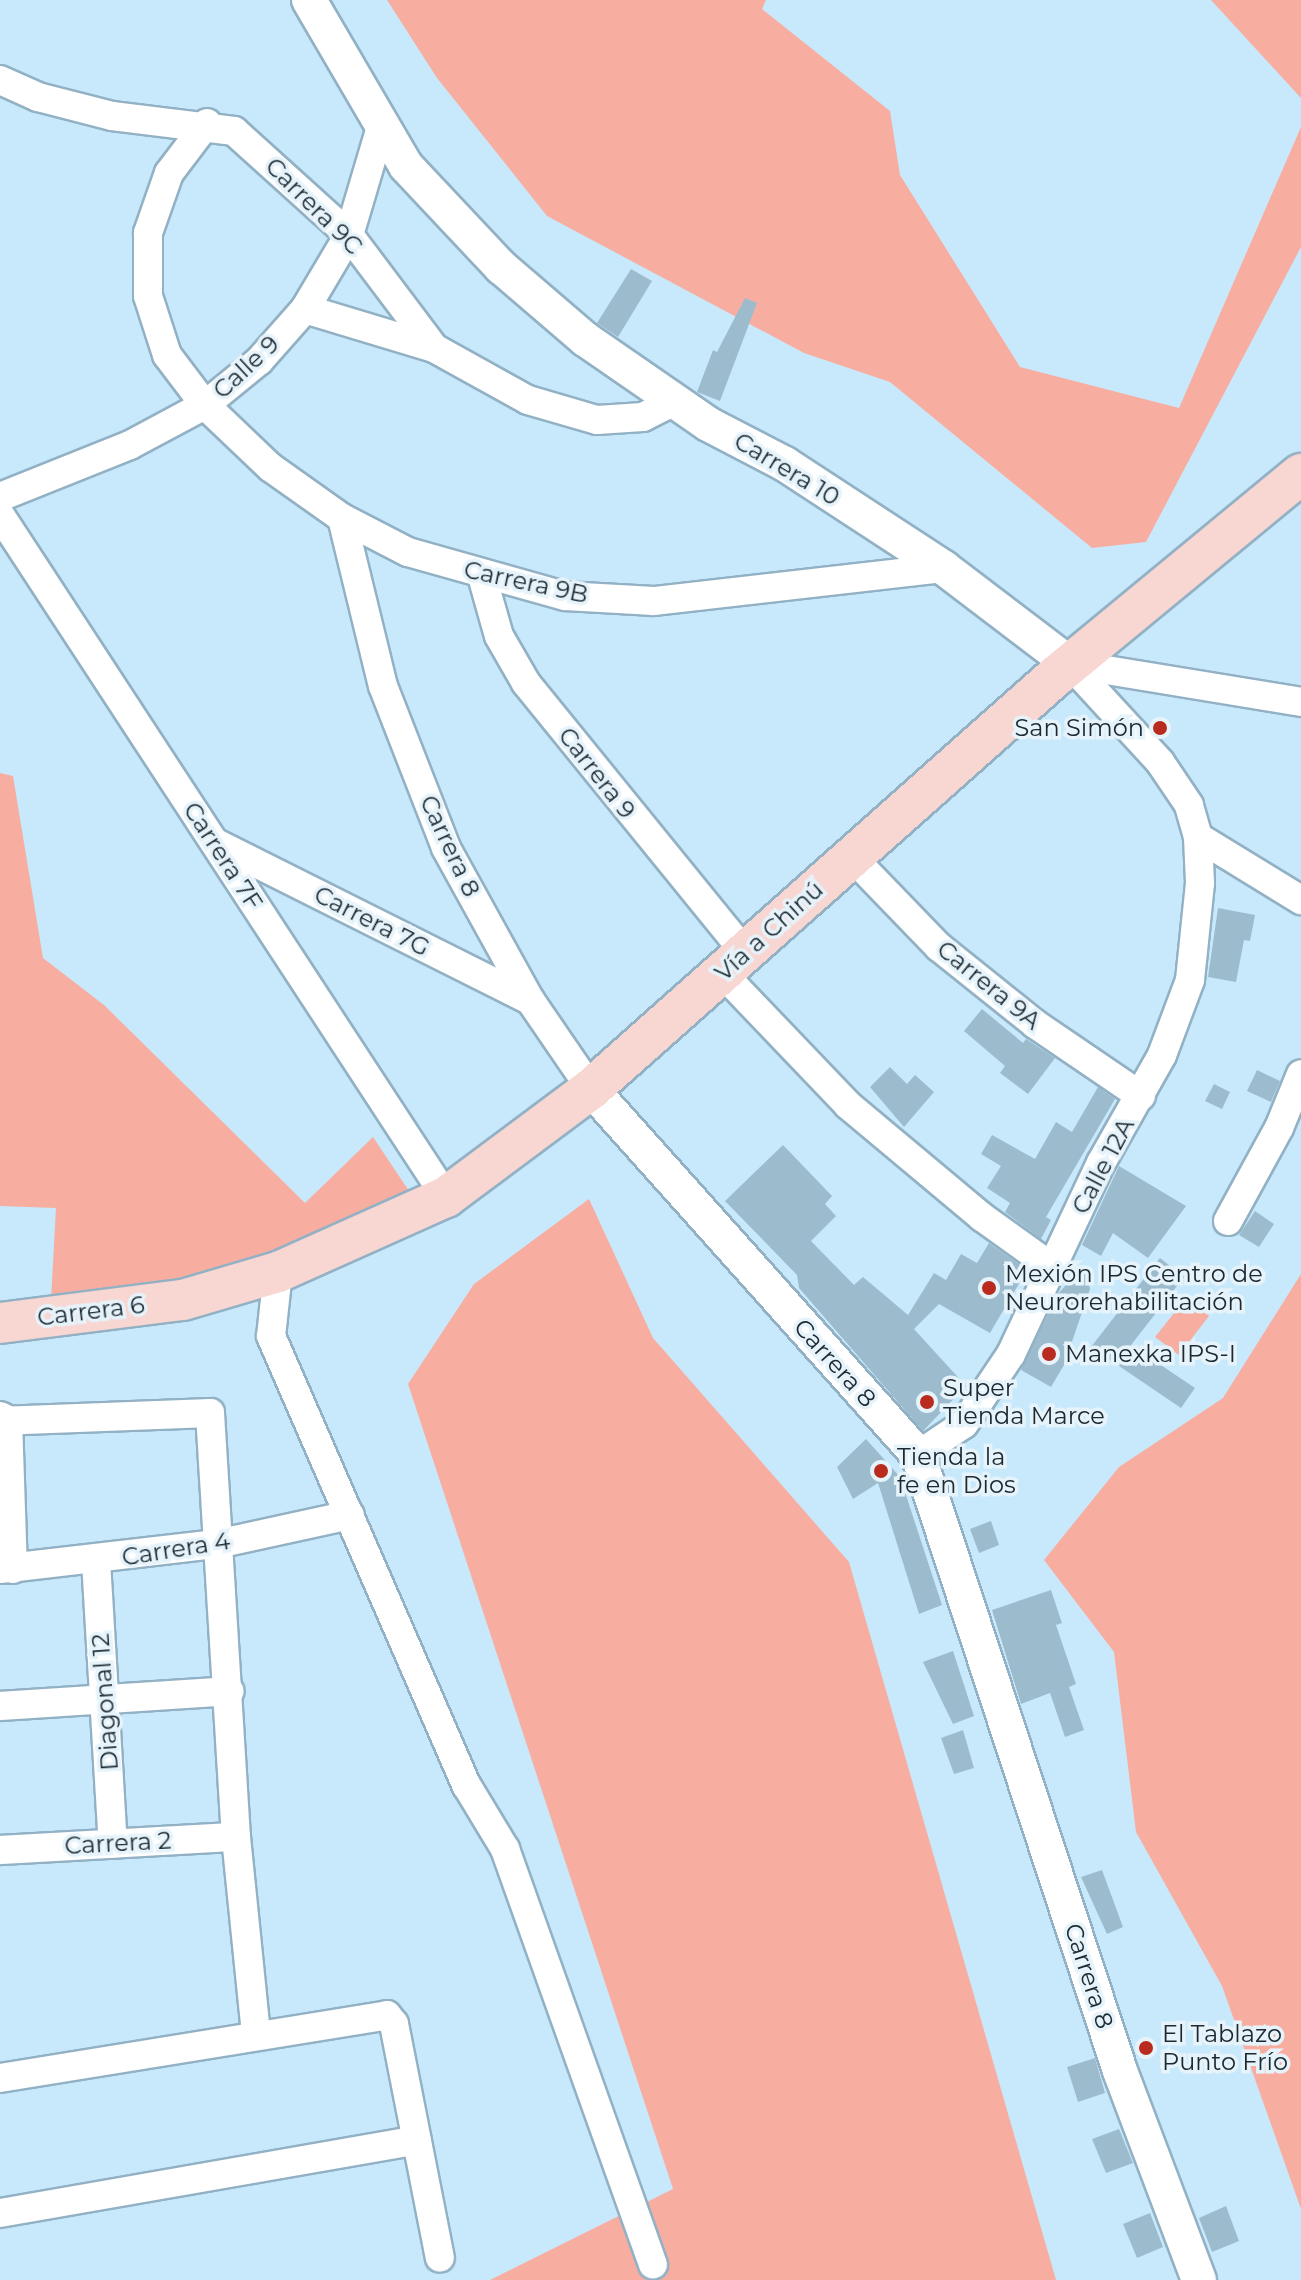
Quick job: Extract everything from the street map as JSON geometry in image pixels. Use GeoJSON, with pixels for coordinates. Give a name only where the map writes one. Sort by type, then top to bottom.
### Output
{"type":"FeatureCollection","features":[{"type":"Feature","properties":{"kind":"main road","name":"Vía a Chinú"},"geometry":{"type":"LineString","coordinates":[[183,1300],[278,1272],[446,1197],[591,1089],[1070,664],[1301,474]]}},
{"type":"Feature","properties":{"kind":"main road","name":"Carrera 6"},"geometry":{"type":"LineString","coordinates":[[0,1323],[183,1300]]}},
{"type":"Feature","properties":{"kind":"street","name":"Carrera 10"},"geometry":{"type":"LineString","coordinates":[[309,0],[381,127],[423,185],[501,267],[585,339],[675,401],[785,464],[944,568],[1070,664],[1175,781],[1198,837]]}},
{"type":"Feature","properties":{"kind":"street","name":"Carrera 9C"},"geometry":{"type":"LineString","coordinates":[[0,80],[38,97],[112,116],[207,123],[234,131],[264,154],[349,235],[434,348]]}},
{"type":"Feature","properties":{"kind":"street"},"geometry":{"type":"LineString","coordinates":[[205,405],[167,355],[148,296],[148,233],[163,188],[207,123]]}},
{"type":"Feature","properties":{"kind":"street","name":"Calle 9"},"geometry":{"type":"LineString","coordinates":[[0,497],[130,445],[205,405],[259,361],[305,309],[349,235],[381,127]]}},
{"type":"Feature","properties":{"kind":"street","name":"Carrera 9C"},"geometry":{"type":"LineString","coordinates":[[305,309],[434,348],[528,400],[597,420],[643,417],[675,401]]}},
{"type":"Feature","properties":{"kind":"street","name":"Carrera 9B"},"geometry":{"type":"LineString","coordinates":[[205,405],[270,467],[342,518],[408,552],[482,576],[565,596],[654,601],[944,568]]}},
{"type":"Feature","properties":{"kind":"street","name":"Carrera 7F"},"geometry":{"type":"LineString","coordinates":[[0,515],[446,1197]]}},
{"type":"Feature","properties":{"kind":"street","name":"Carrera 8"},"geometry":{"type":"LineString","coordinates":[[342,518],[389,701],[446,848],[530,1000],[591,1089],[918,1455],[1120,2071],[1199,2280]]}},
{"type":"Feature","properties":{"kind":"street","name":"Carrera 9"},"geometry":{"type":"LineString","coordinates":[[482,576],[499,636],[526,683],[733,962],[848,1105],[947,1190],[1053,1268]]}},
{"type":"Feature","properties":{"kind":"street"},"geometry":{"type":"LineString","coordinates":[[1070,664],[1301,702]]}},
{"type":"Feature","properties":{"kind":"street"},"geometry":{"type":"LineString","coordinates":[[1198,837],[1301,900]]}},
{"type":"Feature","properties":{"kind":"street","name":"Calle 12A"},"geometry":{"type":"LineString","coordinates":[[918,1455],[944,1441],[981,1400],[1011,1354],[1101,1163],[1141,1096],[1175,1026],[1190,980],[1198,933],[1198,837]]}},
{"type":"Feature","properties":{"kind":"street","name":"Carrera 7G"},"geometry":{"type":"LineString","coordinates":[[214,843],[530,1000]]}},
{"type":"Feature","properties":{"kind":"street","name":"Carrera 9A"},"geometry":{"type":"LineString","coordinates":[[852,857],[939,947],[1035,1024],[1141,1096]]}},
{"type":"Feature","properties":{"kind":"street"},"geometry":{"type":"LineString","coordinates":[[1228,1221],[1279,1128],[1301,1074]]}},
{"type":"Feature","properties":{"kind":"street"},"geometry":{"type":"LineString","coordinates":[[278,1272],[271,1336],[467,1786],[505,1849],[653,2264]]}},
{"type":"Feature","properties":{"kind":"street"},"geometry":{"type":"LineString","coordinates":[[7,1569],[3,1419],[210,1413],[217,1544],[230,1691],[236,1837],[256,2035]]}},
{"type":"Feature","properties":{"kind":"street","name":"Carrera 4"},"geometry":{"type":"LineString","coordinates":[[7,1569],[96,1561],[217,1544],[350,1515]]}},
{"type":"Feature","properties":{"kind":"street","name":"Diagonal 12"},"geometry":{"type":"LineString","coordinates":[[96,1561],[113,1843]]}},
{"type":"Feature","properties":{"kind":"street"},"geometry":{"type":"LineString","coordinates":[[0,1706],[230,1691]]}},
{"type":"Feature","properties":{"kind":"street","name":"Carrera 2"},"geometry":{"type":"LineString","coordinates":[[0,1850],[236,1837]]}},
{"type":"Feature","properties":{"kind":"street"},"geometry":{"type":"LineString","coordinates":[[0,2078],[387,2015],[394,2024],[440,2258]]}},
{"type":"Feature","properties":{"kind":"street"},"geometry":{"type":"LineString","coordinates":[[0,2213],[417,2140]]}},
{"type":"Feature","properties":{"kind":"shaded area"},"geometry":{"type":"Polygon","coordinates":[[[387,0],[766,0],[762,9],[890,111],[900,175],[1020,367],[1179,408],[1301,127],[1301,247],[1146,542],[1092,548],[890,382],[804,353],[547,216],[437,78],[387,0]]]}},
{"type":"Feature","properties":{"kind":"shaded area"},"geometry":{"type":"Polygon","coordinates":[[[1211,0],[1301,0],[1301,98],[1211,0]]]}},
{"type":"Feature","properties":{"kind":"shaded area"},"geometry":{"type":"Polygon","coordinates":[[[0,773],[13,776],[43,958],[104,1005],[305,1203],[373,1137],[415,1200],[269,1265],[169,1287],[51,1300],[56,1208],[0,1206],[0,773]]]}},
{"type":"Feature","properties":{"kind":"shaded area"},"geometry":{"type":"Polygon","coordinates":[[[589,1199],[653,1338],[849,1562],[1056,2280],[490,2280],[673,2189],[408,1384],[474,1284],[589,1199]]]}},
{"type":"Feature","properties":{"kind":"shaded area"},"geometry":{"type":"Polygon","coordinates":[[[1301,1274],[1301,2209],[1222,1986],[1136,1832],[1114,1652],[1044,1560],[1119,1467],[1223,1398],[1301,1274]]]}},
{"type":"Feature","properties":{"kind":"shaded area"},"geometry":{"type":"Polygon","coordinates":[[[1186,1298],[1209,1316],[1179,1355],[1155,1337],[1186,1298]]]}},
{"type":"Feature","properties":{"kind":"building"},"geometry":{"type":"Polygon","coordinates":[[[631,269],[652,281],[618,337],[597,323],[631,269]]]}},
{"type":"Feature","properties":{"kind":"building"},"geometry":{"type":"Polygon","coordinates":[[[745,298],[757,303],[720,401],[697,392],[713,350],[717,352],[745,298]]]}},
{"type":"Feature","properties":{"kind":"building"},"geometry":{"type":"Polygon","coordinates":[[[1218,908],[1255,915],[1250,941],[1244,940],[1236,982],[1208,977],[1218,908]]]}},
{"type":"Feature","properties":{"kind":"building"},"geometry":{"type":"Polygon","coordinates":[[[982,1009],[1023,1043],[1026,1039],[1055,1058],[1028,1094],[1000,1073],[1005,1066],[964,1031],[982,1009]]]}},
{"type":"Feature","properties":{"kind":"building"},"geometry":{"type":"Polygon","coordinates":[[[890,1067],[907,1084],[915,1075],[934,1092],[904,1127],[870,1087],[890,1067]]]}},
{"type":"Feature","properties":{"kind":"building"},"geometry":{"type":"Polygon","coordinates":[[[1257,1070],[1280,1081],[1271,1102],[1247,1091],[1257,1070]]]}},
{"type":"Feature","properties":{"kind":"building"},"geometry":{"type":"Polygon","coordinates":[[[1214,1084],[1230,1092],[1222,1109],[1205,1101],[1214,1084]]]}},
{"type":"Feature","properties":{"kind":"building"},"geometry":{"type":"Polygon","coordinates":[[[1098,1087],[1115,1099],[1046,1217],[1051,1220],[1041,1239],[1005,1212],[1010,1203],[987,1188],[1001,1166],[981,1154],[992,1135],[1035,1159],[1056,1122],[1072,1132],[1098,1087]]]}},
{"type":"Feature","properties":{"kind":"building"},"geometry":{"type":"Polygon","coordinates":[[[783,1145],[832,1196],[825,1204],[836,1216],[811,1241],[854,1285],[863,1277],[908,1315],[934,1273],[946,1280],[961,1254],[977,1263],[989,1243],[1027,1270],[990,1333],[939,1304],[914,1329],[966,1386],[923,1431],[799,1288],[797,1275],[725,1201],[783,1145]]]}},
{"type":"Feature","properties":{"kind":"building"},"geometry":{"type":"Polygon","coordinates":[[[1119,1166],[1186,1206],[1148,1258],[1113,1233],[1101,1256],[1082,1245],[1119,1166]]]}},
{"type":"Feature","properties":{"kind":"building"},"geometry":{"type":"Polygon","coordinates":[[[1255,1211],[1274,1224],[1259,1247],[1239,1235],[1255,1211]]]}},
{"type":"Feature","properties":{"kind":"building"},"geometry":{"type":"Polygon","coordinates":[[[1160,1258],[1184,1277],[1131,1345],[1195,1388],[1181,1408],[1091,1347],[1160,1258]]]}},
{"type":"Feature","properties":{"kind":"building"},"geometry":{"type":"Polygon","coordinates":[[[1086,1273],[1090,1289],[1064,1365],[1051,1387],[1021,1370],[1058,1294],[1073,1277],[1086,1273]]]}},
{"type":"Feature","properties":{"kind":"building"},"geometry":{"type":"Polygon","coordinates":[[[866,1439],[900,1477],[942,1605],[919,1614],[878,1483],[853,1499],[837,1467],[866,1439]]]}},
{"type":"Feature","properties":{"kind":"building"},"geometry":{"type":"Polygon","coordinates":[[[991,1521],[999,1545],[979,1553],[970,1529],[991,1521]]]}},
{"type":"Feature","properties":{"kind":"building"},"geometry":{"type":"Polygon","coordinates":[[[1051,1590],[1062,1623],[1056,1625],[1076,1684],[1069,1687],[1084,1730],[1065,1737],[1050,1693],[1021,1704],[992,1610],[1051,1590]]]}},
{"type":"Feature","properties":{"kind":"building"},"geometry":{"type":"Polygon","coordinates":[[[953,1651],[974,1716],[953,1724],[923,1662],[953,1651]]]}},
{"type":"Feature","properties":{"kind":"building"},"geometry":{"type":"Polygon","coordinates":[[[963,1730],[974,1768],[954,1774],[941,1738],[963,1730]]]}},
{"type":"Feature","properties":{"kind":"building"},"geometry":{"type":"Polygon","coordinates":[[[1102,1870],[1123,1927],[1107,1934],[1081,1877],[1102,1870]]]}},
{"type":"Feature","properties":{"kind":"building"},"geometry":{"type":"Polygon","coordinates":[[[1095,2058],[1105,2093],[1078,2102],[1067,2067],[1095,2058]]]}},
{"type":"Feature","properties":{"kind":"building"},"geometry":{"type":"Polygon","coordinates":[[[1119,2129],[1133,2163],[1106,2173],[1092,2139],[1119,2129]]]}},
{"type":"Feature","properties":{"kind":"building"},"geometry":{"type":"Polygon","coordinates":[[[1226,2206],[1239,2241],[1212,2252],[1199,2218],[1226,2206]]]}},
{"type":"Feature","properties":{"kind":"building"},"geometry":{"type":"Polygon","coordinates":[[[1150,2213],[1163,2247],[1137,2258],[1123,2224],[1150,2213]]]}},
{"type":"Feature","properties":{"kind":"place","name":"San Simón"},"geometry":{"type":"Point","coordinates":[1160,728]}},
{"type":"Feature","properties":{"kind":"place","name":"Mexión IPS Centro de Neurorehabilitación"},"geometry":{"type":"Point","coordinates":[989,1288]}},
{"type":"Feature","properties":{"kind":"place","name":"Manexka IPS-I"},"geometry":{"type":"Point","coordinates":[1049,1354]}},
{"type":"Feature","properties":{"kind":"place","name":"Super Tienda Marce"},"geometry":{"type":"Point","coordinates":[927,1402]}},
{"type":"Feature","properties":{"kind":"place","name":"Tienda la fe en Dios"},"geometry":{"type":"Point","coordinates":[881,1471]}},
{"type":"Feature","properties":{"kind":"place","name":"El Tablazo Punto Frío"},"geometry":{"type":"Point","coordinates":[1146,2048]}}]}
